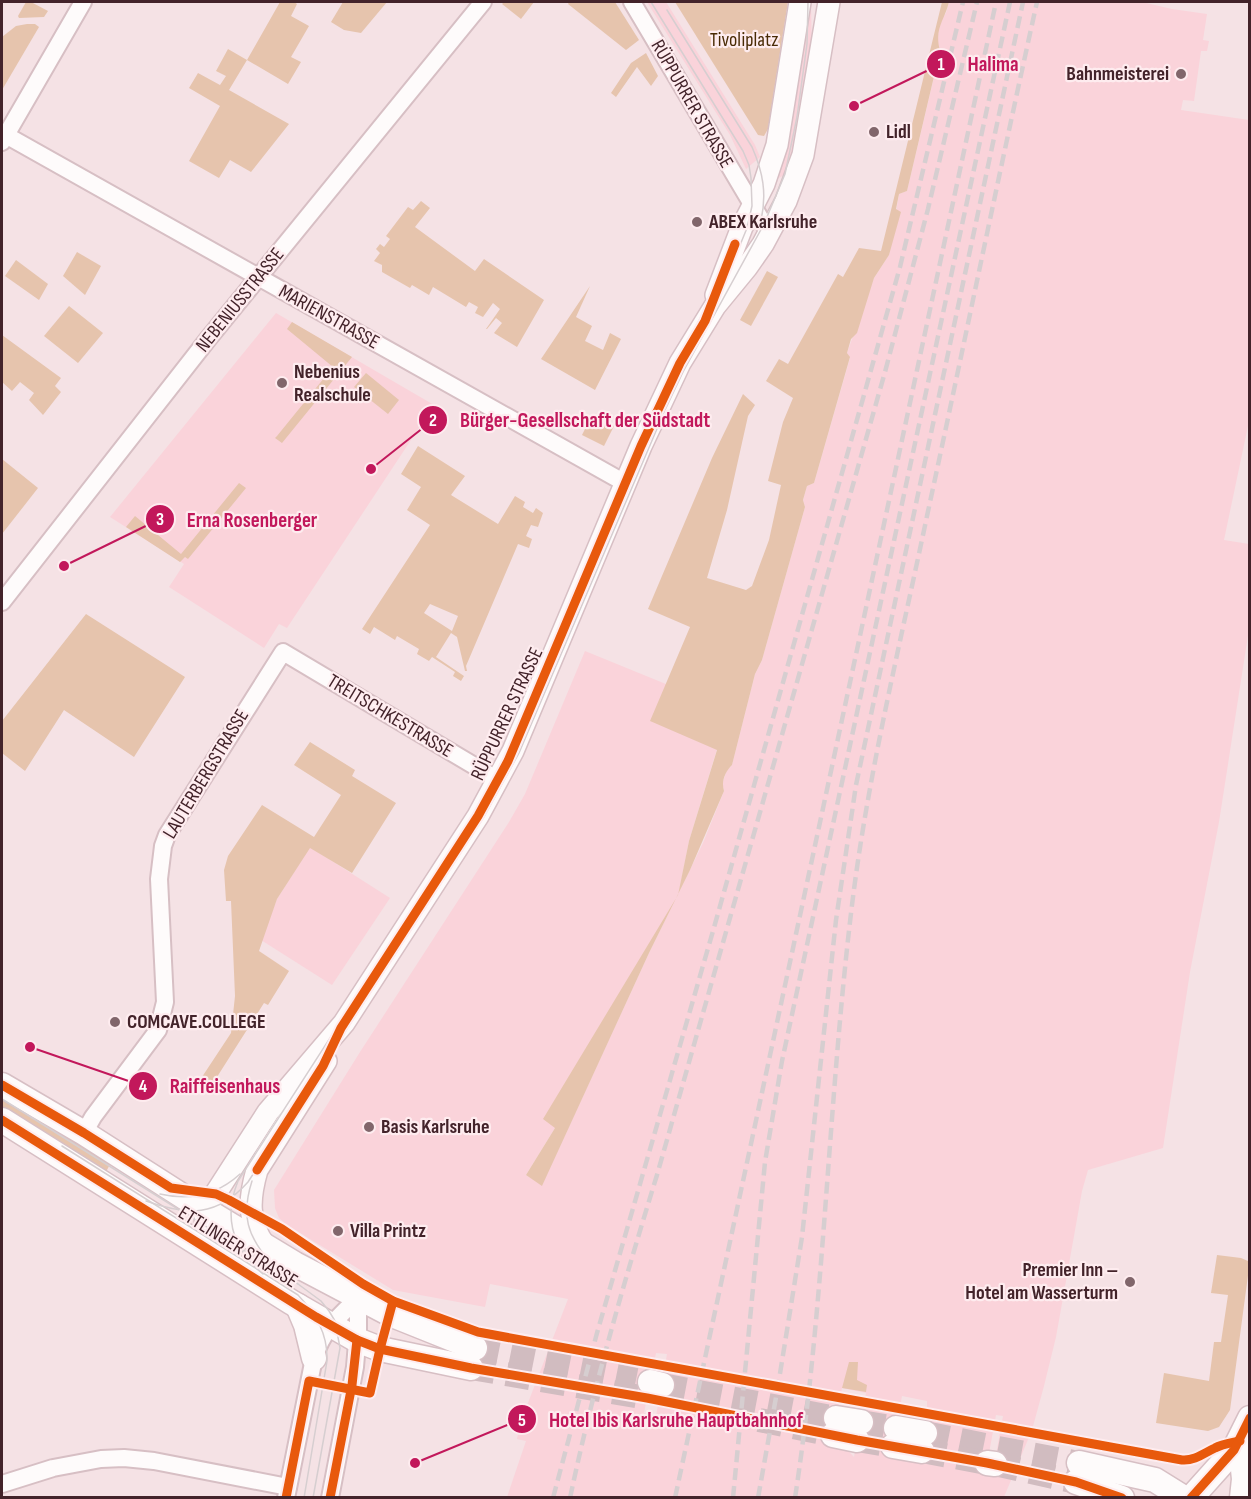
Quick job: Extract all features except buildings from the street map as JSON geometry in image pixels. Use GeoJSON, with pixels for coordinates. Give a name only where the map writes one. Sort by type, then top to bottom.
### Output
{"type":"FeatureCollection","features":[{"type":"Feature","properties":{"kind":"main road","name":"ETTLINGER STRASSE"},"geometry":{"type":"LineString","coordinates":[[2,1085],[84,1133],[265,1246],[473,1358],[380,1348],[357,1340],[214,1254],[2,1120]]}},
{"type":"Feature","properties":{"kind":"main road"},"geometry":{"type":"LineString","coordinates":[[298,1306],[306,1325],[314,1358]]}},
{"type":"Feature","properties":{"kind":"main road"},"geometry":{"type":"LineString","coordinates":[[1191,1497],[1226,1459],[1239,1441],[1250,1418]]}},
{"type":"Feature","properties":{"kind":"main road"},"geometry":{"type":"LineString","coordinates":[[835,1426],[859,1431]]}},
{"type":"Feature","properties":{"kind":"main road"},"geometry":{"type":"LineString","coordinates":[[895,1437],[924,1442]]}},
{"type":"Feature","properties":{"kind":"main road"},"geometry":{"type":"LineString","coordinates":[[1239,1441],[1244,1479],[1242,1497]]}},
{"type":"Feature","properties":{"kind":"main road"},"geometry":{"type":"LineString","coordinates":[[1122,1497],[1077,1472],[1155,1480],[1184,1497]]}},
{"type":"Feature","properties":{"kind":"street"},"geometry":{"type":"LineString","coordinates":[[3,137],[83,2]]}},
{"type":"Feature","properties":{"kind":"street","name":"NEBENIUSSTRASSE"},"geometry":{"type":"LineString","coordinates":[[2,602],[258,277],[483,2]]}},
{"type":"Feature","properties":{"kind":"street","name":"RÜPPURRER STRASSE"},"geometry":{"type":"LineString","coordinates":[[265,1246],[256,1231],[250,1211],[251,1189],[257,1170],[323,1066],[341,1028],[478,816],[498,780],[529,715],[625,483],[680,363],[705,321],[747,267],[769,233],[632,2]]}},
{"type":"Feature","properties":{"kind":"street","name":"RÜPPURRER STRASSE"},"geometry":{"type":"LineString","coordinates":[[705,321],[742,227],[764,184],[777,145],[800,2]]}},
{"type":"Feature","properties":{"kind":"street"},"geometry":{"type":"LineString","coordinates":[[769,233],[794,183],[803,155],[829,2]]}},
{"type":"Feature","properties":{"kind":"street","name":"MARIENSTRASSE"},"geometry":{"type":"LineString","coordinates":[[3,137],[625,483]]}},
{"type":"Feature","properties":{"kind":"street","name":"TREITSCHKESTRASSE"},"geometry":{"type":"LineString","coordinates":[[283,652],[498,780]]}},
{"type":"Feature","properties":{"kind":"street","name":"LAUTERBERGSTRASSE"},"geometry":{"type":"LineString","coordinates":[[84,1133],[93,1117],[158,1030],[164,1011],[159,879],[166,835],[271,667],[283,652]]}},
{"type":"Feature","properties":{"kind":"street","name":"RÜPPURRER STRASSE"},"geometry":{"type":"LineString","coordinates":[[205,1210],[268,1112],[341,1028]]}},
{"type":"Feature","properties":{"kind":"street","name":"ETTLINGER STRASSE"},"geometry":{"type":"LineString","coordinates":[[205,1210],[206,1238],[214,1254]]}},
{"type":"Feature","properties":{"kind":"street"},"geometry":{"type":"LineString","coordinates":[[2,1484],[53,1468],[101,1459],[124,1458],[154,1461],[287,1492],[314,1358],[323,1334],[358,1298]]}},
{"type":"Feature","properties":{"kind":"street"},"geometry":{"type":"LineString","coordinates":[[330,1497],[352,1385],[357,1340],[358,1298]]}},
{"type":"Feature","properties":{"kind":"street"},"geometry":{"type":"LineString","coordinates":[[2,1492],[3,1497]]}},
{"type":"Feature","properties":{"kind":"shaded area"},"geometry":{"type":"Polygon","coordinates":[[[647,2],[666,2],[755,145],[760,157],[746,169],[730,135],[647,2]]]}},
{"type":"Feature","properties":{"kind":"shaded area"},"geometry":{"type":"Polygon","coordinates":[[[808,2],[811,2],[812,56],[801,128],[788,170],[781,177],[773,180],[808,2]]]}},
{"type":"Feature","properties":{"kind":"shaded area"},"geometry":{"type":"Polygon","coordinates":[[[949,2],[1142,2],[1207,14],[1203,40],[1209,41],[1207,51],[1201,51],[1194,101],[1183,100],[1181,110],[1249,120],[1249,421],[1224,540],[1249,544],[1249,629],[1219,822],[1190,972],[1163,1148],[1088,1170],[1082,1191],[1056,1337],[1044,1386],[1032,1430],[1004,1497],[507,1497],[526,1441],[517,1439],[521,1421],[568,1299],[490,1284],[485,1307],[393,1290],[287,1225],[279,1218],[275,1208],[274,1190],[509,822],[525,794],[585,651],[732,711],[717,749],[689,841],[679,892],[703,843],[724,791],[722,784],[727,770],[732,765],[755,674],[762,660],[805,507],[803,500],[807,486],[814,483],[850,358],[847,353],[874,278],[889,255],[899,194],[907,191],[940,52],[936,38],[939,23],[946,13],[949,2]],[[673,904],[555,1128],[526,1175],[542,1185],[673,904]],[[656,1353],[644,1413],[656,1416],[667,1354],[656,1353]],[[842,1388],[833,1435],[854,1457],[866,1393],[842,1388]],[[902,1396],[891,1457],[920,1463],[927,1426],[927,1401],[902,1396]],[[996,1415],[985,1475],[992,1477],[1003,1416],[996,1415]]]}},
{"type":"Feature","properties":{"kind":"shaded area"},"geometry":{"type":"Polygon","coordinates":[[[276,313],[434,405],[287,628],[279,624],[264,648],[169,587],[184,564],[110,517],[276,313]]]}},
{"type":"Feature","properties":{"kind":"shaded area"},"geometry":{"type":"Polygon","coordinates":[[[310,847],[390,898],[332,985],[261,940],[277,899],[310,847]]]}},
{"type":"Feature","properties":{"kind":"green space"},"geometry":{"type":"Polygon","coordinates":[[[26,2],[31,2],[48,11],[44,17],[19,18],[26,2]]]}},
{"type":"Feature","properties":{"kind":"green space"},"geometry":{"type":"Polygon","coordinates":[[[280,2],[297,4],[291,16],[309,26],[291,57],[301,62],[288,84],[247,60],[280,2]]]}},
{"type":"Feature","properties":{"kind":"green space"},"geometry":{"type":"Polygon","coordinates":[[[343,2],[387,2],[361,33],[344,30],[331,22],[343,2]]]}},
{"type":"Feature","properties":{"kind":"green space"},"geometry":{"type":"Polygon","coordinates":[[[504,2],[534,2],[521,19],[502,4],[504,2]]]}},
{"type":"Feature","properties":{"kind":"green space"},"geometry":{"type":"Polygon","coordinates":[[[569,2],[615,2],[639,40],[626,50],[568,4],[569,2]]]}},
{"type":"Feature","properties":{"kind":"green space","name":"Tivoliplatz"},"geometry":{"type":"Polygon","coordinates":[[[675,2],[788,2],[768,129],[764,136],[758,135],[675,2]]]}},
{"type":"Feature","properties":{"kind":"green space"},"geometry":{"type":"Polygon","coordinates":[[[942,2],[949,2],[939,31],[940,51],[907,191],[899,194],[896,209],[901,212],[889,255],[874,278],[857,333],[851,339],[847,353],[850,357],[814,483],[807,486],[803,500],[805,507],[762,660],[755,674],[732,765],[724,777],[724,791],[678,894],[689,841],[717,750],[650,721],[690,627],[648,609],[712,458],[743,394],[755,405],[748,416],[727,510],[707,578],[746,590],[752,586],[769,540],[781,485],[768,481],[783,422],[793,398],[766,381],[779,359],[788,364],[838,274],[843,277],[859,248],[881,251],[942,2]]]}},
{"type":"Feature","properties":{"kind":"green space"},"geometry":{"type":"Polygon","coordinates":[[[35,24],[39,27],[2,90],[2,37],[16,26],[35,24]]]}},
{"type":"Feature","properties":{"kind":"green space"},"geometry":{"type":"Polygon","coordinates":[[[228,49],[247,60],[229,90],[289,124],[251,172],[230,160],[219,178],[189,161],[220,106],[189,88],[198,73],[220,85],[226,76],[216,71],[228,49]]]}},
{"type":"Feature","properties":{"kind":"green space"},"geometry":{"type":"Polygon","coordinates":[[[646,53],[658,76],[651,86],[637,67],[616,97],[611,93],[631,63],[646,53]]]}},
{"type":"Feature","properties":{"kind":"green space"},"geometry":{"type":"Polygon","coordinates":[[[421,201],[430,208],[415,227],[475,271],[484,259],[544,300],[517,347],[494,333],[502,323],[496,318],[486,329],[500,309],[493,303],[483,317],[475,313],[478,307],[469,302],[466,307],[433,287],[429,295],[412,285],[410,288],[382,272],[382,265],[374,261],[380,253],[376,249],[380,244],[384,247],[390,239],[386,236],[408,207],[413,210],[421,201]]]}},
{"type":"Feature","properties":{"kind":"green space"},"geometry":{"type":"Polygon","coordinates":[[[77,252],[101,266],[85,295],[63,276],[77,252]]]}},
{"type":"Feature","properties":{"kind":"green space"},"geometry":{"type":"Polygon","coordinates":[[[16,260],[48,284],[39,300],[5,276],[16,260]]]}},
{"type":"Feature","properties":{"kind":"green space"},"geometry":{"type":"Polygon","coordinates":[[[767,271],[778,277],[751,326],[740,320],[767,271]]]}},
{"type":"Feature","properties":{"kind":"green space"},"geometry":{"type":"Polygon","coordinates":[[[590,286],[576,317],[592,326],[585,341],[603,350],[610,333],[621,339],[595,390],[541,359],[590,286]]]}},
{"type":"Feature","properties":{"kind":"green space"},"geometry":{"type":"Polygon","coordinates":[[[69,306],[103,333],[78,363],[44,336],[69,306]]]}},
{"type":"Feature","properties":{"kind":"green space"},"geometry":{"type":"Polygon","coordinates":[[[292,322],[352,357],[282,443],[275,438],[333,367],[287,329],[292,322]]]}},
{"type":"Feature","properties":{"kind":"green space"},"geometry":{"type":"Polygon","coordinates":[[[2,335],[61,378],[55,386],[61,392],[43,415],[29,400],[34,393],[20,382],[12,391],[2,382],[2,335]]]}},
{"type":"Feature","properties":{"kind":"green space"},"geometry":{"type":"Polygon","coordinates":[[[366,373],[399,400],[388,414],[354,387],[366,373]]]}},
{"type":"Feature","properties":{"kind":"green space"},"geometry":{"type":"Polygon","coordinates":[[[591,417],[606,425],[608,422],[614,426],[604,446],[582,435],[591,417]]]}},
{"type":"Feature","properties":{"kind":"green space"},"geometry":{"type":"Polygon","coordinates":[[[418,446],[465,476],[451,495],[498,524],[515,496],[525,502],[523,507],[533,513],[536,508],[543,513],[538,527],[531,525],[526,536],[532,539],[529,548],[518,544],[466,666],[467,671],[465,671],[457,637],[451,633],[436,657],[464,676],[461,681],[453,676],[455,672],[432,657],[429,661],[417,654],[419,649],[397,636],[395,640],[374,627],[370,634],[362,629],[430,525],[407,510],[421,487],[401,474],[418,446]],[[430,604],[424,613],[452,631],[458,616],[430,604]]]}},
{"type":"Feature","properties":{"kind":"green space"},"geometry":{"type":"Polygon","coordinates":[[[2,459],[38,488],[2,534],[2,459]]]}},
{"type":"Feature","properties":{"kind":"green space"},"geometry":{"type":"Polygon","coordinates":[[[239,483],[246,488],[188,559],[185,557],[180,562],[126,527],[135,516],[181,554],[239,483]]]}},
{"type":"Feature","properties":{"kind":"green space"},"geometry":{"type":"Polygon","coordinates":[[[86,614],[185,677],[134,757],[64,710],[25,771],[2,753],[2,721],[86,614]]]}},
{"type":"Feature","properties":{"kind":"green space"},"geometry":{"type":"Polygon","coordinates":[[[310,742],[355,770],[352,776],[396,803],[352,873],[310,848],[277,899],[259,951],[289,971],[268,1005],[264,1003],[210,1088],[200,1080],[231,1033],[235,996],[231,901],[226,901],[224,870],[228,856],[262,805],[314,837],[341,795],[294,765],[310,742]]]}},
{"type":"Feature","properties":{"kind":"green space"},"geometry":{"type":"Polygon","coordinates":[[[676,898],[542,1186],[526,1175],[555,1128],[543,1119],[676,898]]]}},
{"type":"Feature","properties":{"kind":"green space"},"geometry":{"type":"Polygon","coordinates":[[[2,1093],[112,1161],[103,1177],[2,1116],[2,1093]]]}},
{"type":"Feature","properties":{"kind":"green space"},"geometry":{"type":"Polygon","coordinates":[[[1217,1255],[1241,1258],[1248,1261],[1249,1268],[1230,1410],[1219,1427],[1208,1431],[1156,1423],[1164,1373],[1209,1381],[1214,1342],[1221,1342],[1228,1295],[1211,1293],[1217,1255]]]}},
{"type":"Feature","properties":{"kind":"green space"},"geometry":{"type":"Polygon","coordinates":[[[849,1362],[858,1362],[857,1380],[867,1385],[866,1392],[842,1388],[849,1362]]]}},
{"type":"Feature","properties":{"kind":"tunnel"},"geometry":{"type":"LineString","coordinates":[[475,1348],[636,1380]]}},
{"type":"Feature","properties":{"kind":"tunnel"},"geometry":{"type":"LineString","coordinates":[[471,1368],[647,1398]]}},
{"type":"Feature","properties":{"kind":"tunnel"},"geometry":{"type":"LineString","coordinates":[[662,1385],[836,1418]]}},
{"type":"Feature","properties":{"kind":"tunnel"},"geometry":{"type":"LineString","coordinates":[[759,1420],[833,1435]]}},
{"type":"Feature","properties":{"kind":"tunnel"},"geometry":{"type":"LineString","coordinates":[[861,1422],[896,1428]]}},
{"type":"Feature","properties":{"kind":"tunnel"},"geometry":{"type":"LineString","coordinates":[[925,1433],[990,1446]]}},
{"type":"Feature","properties":{"kind":"tunnel"},"geometry":{"type":"LineString","coordinates":[[857,1440],[893,1446]]}},
{"type":"Feature","properties":{"kind":"tunnel"},"geometry":{"type":"LineString","coordinates":[[998,1448],[1079,1463]]}},
{"type":"Feature","properties":{"kind":"tunnel"},"geometry":{"type":"LineString","coordinates":[[922,1451],[987,1463]]}},
{"type":"Feature","properties":{"kind":"tunnel"},"geometry":{"type":"LineString","coordinates":[[995,1464],[1076,1482]]}},
{"type":"Feature","properties":{"kind":"tram line"},"geometry":{"type":"LineString","coordinates":[[263,1274],[244,1254],[234,1232],[231,1208],[238,1181],[476,811],[503,761],[655,406],[676,361],[736,255],[747,228],[752,206],[749,165],[743,151],[651,2]]}},
{"type":"Feature","properties":{"kind":"tram line"},"geometry":{"type":"LineString","coordinates":[[146,1201],[175,1209],[201,1210],[225,1202],[248,1182],[485,815],[519,753],[665,410],[683,372],[764,224],[785,174],[797,117],[807,44],[808,2]]}},
{"type":"Feature","properties":{"kind":"tram line"},"geometry":{"type":"LineString","coordinates":[[667,10],[752,147],[763,183],[764,201],[761,220]]}},
{"type":"Feature","properties":{"kind":"tram line"},"geometry":{"type":"LineString","coordinates":[[2,1099],[298,1284],[321,1301],[329,1311],[335,1321],[340,1348],[313,1498]]}},
{"type":"Feature","properties":{"kind":"tram line"},"geometry":{"type":"LineString","coordinates":[[62,1146],[298,1295],[310,1310],[323,1333],[327,1361],[304,1498]]}},
{"type":"Feature","properties":{"kind":"tram line"},"geometry":{"type":"LineString","coordinates":[[160,1194],[182,1197],[203,1194],[222,1187],[240,1174]]}},
{"type":"Feature","properties":{"kind":"tram line"},"geometry":{"type":"LineString","coordinates":[[252,1181],[247,1204],[248,1225],[256,1244],[271,1263]]}},
{"type":"Feature","properties":{"kind":"railway"},"geometry":{"type":"LineString","coordinates":[[553,1498],[597,1333],[900,267],[963,2]]}},
{"type":"Feature","properties":{"kind":"railway"},"geometry":{"type":"LineString","coordinates":[[570,1498],[610,1336],[885,372],[928,209],[977,2]]}},
{"type":"Feature","properties":{"kind":"railway"},"geometry":{"type":"LineString","coordinates":[[675,1498],[996,2]]}},
{"type":"Feature","properties":{"kind":"railway"},"geometry":{"type":"LineString","coordinates":[[733,1498],[765,1162],[782,1061],[1010,2]]}},
{"type":"Feature","properties":{"kind":"railway"},"geometry":{"type":"LineString","coordinates":[[758,1498],[802,1237],[836,920],[856,785],[1023,2]]}},
{"type":"Feature","properties":{"kind":"railway"},"geometry":{"type":"LineString","coordinates":[[795,1498],[813,1350],[837,1053],[859,856],[885,710],[1037,2]]}},
{"type":"Feature","properties":{"kind":"cycle path"},"geometry":{"type":"LineString","coordinates":[[257,1170],[323,1066],[341,1028],[478,816],[508,761],[641,446],[680,363],[705,321],[735,244]]}},
{"type":"Feature","properties":{"kind":"cycle path"},"geometry":{"type":"LineString","coordinates":[[2,1085],[171,1188],[216,1194],[229,1200],[282,1229],[363,1284],[393,1301],[478,1332],[1182,1460],[1195,1458],[1221,1446],[1240,1441]]}},
{"type":"Feature","properties":{"kind":"cycle path"},"geometry":{"type":"LineString","coordinates":[[2,1120],[316,1317],[357,1340],[380,1349],[471,1368],[647,1398],[857,1440],[987,1463],[1076,1482],[1122,1498]]}},
{"type":"Feature","properties":{"kind":"cycle path"},"geometry":{"type":"LineString","coordinates":[[286,1498],[309,1381],[370,1393],[393,1301]]}},
{"type":"Feature","properties":{"kind":"cycle path"},"geometry":{"type":"LineString","coordinates":[[330,1498],[352,1385],[357,1340]]}},
{"type":"Feature","properties":{"kind":"cycle path"},"geometry":{"type":"LineString","coordinates":[[1191,1498],[1234,1450],[1250,1418]]}},
{"type":"Feature","properties":{"kind":"place","name":"Bahnmeisterei"},"geometry":{"type":"Point","coordinates":[1181,74]}},
{"type":"Feature","properties":{"kind":"place","name":"Halima"},"geometry":{"type":"Point","coordinates":[854,106]}},
{"type":"Feature","properties":{"kind":"place","name":"Lidl"},"geometry":{"type":"Point","coordinates":[874,132]}},
{"type":"Feature","properties":{"kind":"place","name":"ABEX Karlsruhe"},"geometry":{"type":"Point","coordinates":[697,222]}},
{"type":"Feature","properties":{"kind":"place","name":"Nebenius Realschule"},"geometry":{"type":"Point","coordinates":[282,383]}},
{"type":"Feature","properties":{"kind":"place","name":"Bürger-Gesellschaft der Südstadt"},"geometry":{"type":"Point","coordinates":[371,469]}},
{"type":"Feature","properties":{"kind":"place","name":"Erna Rosenberger"},"geometry":{"type":"Point","coordinates":[64,566]}},
{"type":"Feature","properties":{"kind":"place","name":"COMCAVE.COLLEGE"},"geometry":{"type":"Point","coordinates":[115,1022]}},
{"type":"Feature","properties":{"kind":"place","name":"Raiffeisenhaus"},"geometry":{"type":"Point","coordinates":[30,1047]}},
{"type":"Feature","properties":{"kind":"place","name":"Basis Karlsruhe"},"geometry":{"type":"Point","coordinates":[369,1127]}},
{"type":"Feature","properties":{"kind":"place","name":"Villa Printz"},"geometry":{"type":"Point","coordinates":[338,1231]}},
{"type":"Feature","properties":{"kind":"place","name":"Premier Inn – Hotel am Wasserturm"},"geometry":{"type":"Point","coordinates":[1130,1282]}},
{"type":"Feature","properties":{"kind":"place","name":"Hotel Ibis Karlsruhe Hauptbahnhof"},"geometry":{"type":"Point","coordinates":[415,1463]}}]}
